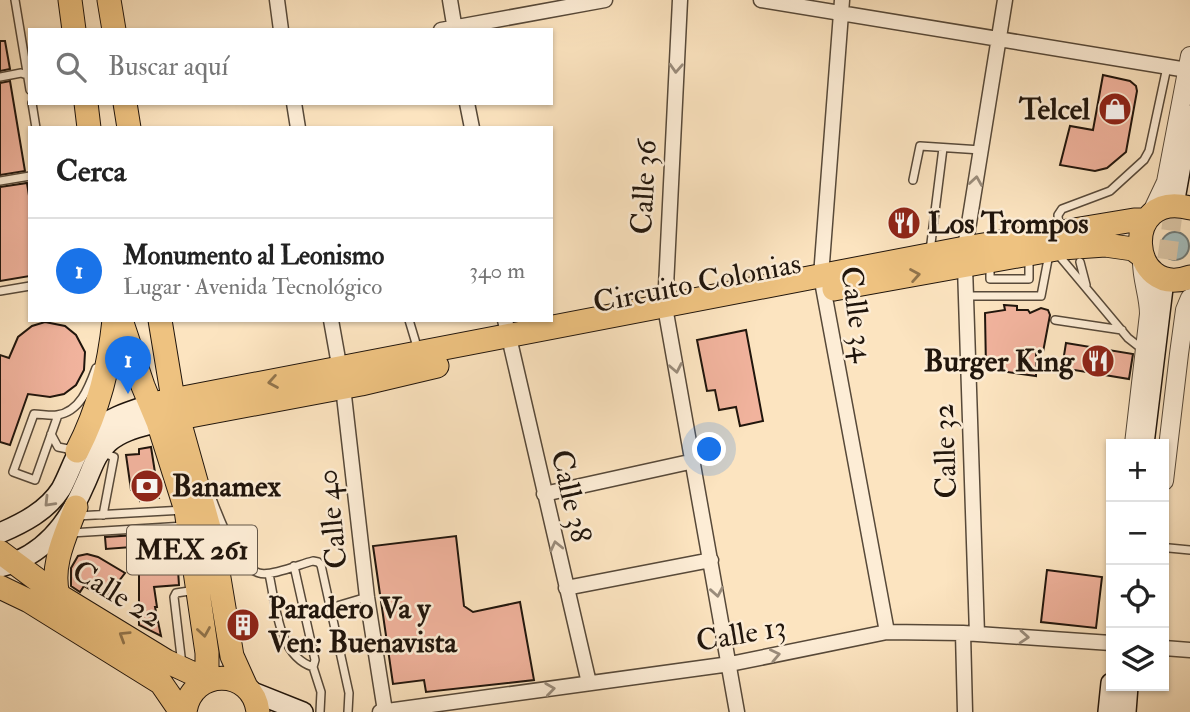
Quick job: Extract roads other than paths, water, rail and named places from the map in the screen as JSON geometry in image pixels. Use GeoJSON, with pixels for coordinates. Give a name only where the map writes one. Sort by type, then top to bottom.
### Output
{"type":"FeatureCollection","features":[{"type":"Feature","properties":{"kind":"main road"},"geometry":{"type":"LineString","coordinates":[[70,0],[74,28]]}},
{"type":"Feature","properties":{"kind":"main road"},"geometry":{"type":"LineString","coordinates":[[109,1],[114,28]]}},
{"type":"Feature","properties":{"kind":"main road"},"geometry":{"type":"LineString","coordinates":[[86,105],[89,126]]}},
{"type":"Feature","properties":{"kind":"main road"},"geometry":{"type":"LineString","coordinates":[[125,105],[129,126]]}},
{"type":"Feature","properties":{"kind":"main road"},"geometry":{"type":"LineString","coordinates":[[1185,197],[1190,115]]}},
{"type":"Feature","properties":{"kind":"main road","name":"Circuito Colonias"},"geometry":{"type":"LineString","coordinates":[[822,284],[929,255],[989,262],[1050,248],[1134,220],[1148,219],[1158,210],[1185,197]]}},
{"type":"Feature","properties":{"kind":"main road"},"geometry":{"type":"LineString","coordinates":[[1148,219],[1141,231],[1141,256],[1155,274],[1175,280],[1179,288],[1158,439]]}},
{"type":"Feature","properties":{"kind":"main road","name":"Circuito Colonias"},"geometry":{"type":"LineString","coordinates":[[342,378],[419,354],[507,335],[666,314],[965,258],[1105,245],[1133,249],[1141,256]]}},
{"type":"Feature","properties":{"kind":"main road"},"geometry":{"type":"LineString","coordinates":[[1145,439],[1179,288]]}},
{"type":"Feature","properties":{"kind":"main road"},"geometry":{"type":"LineString","coordinates":[[77,451],[92,421],[104,384],[110,361],[113,322]]}},
{"type":"Feature","properties":{"kind":"main road","name":"MEX 261"},"geometry":{"type":"LineString","coordinates":[[122,322],[143,386],[169,415],[213,542],[233,656],[251,696]]}},
{"type":"Feature","properties":{"kind":"main road","name":"MEX 261"},"geometry":{"type":"LineString","coordinates":[[160,322],[169,415],[188,518],[207,653],[206,682]]}},
{"type":"Feature","properties":{"kind":"main road","name":"Circuito Colonias"},"geometry":{"type":"LineString","coordinates":[[5,561],[37,552],[72,519],[108,454],[109,442],[128,430],[169,415],[342,378],[507,335]]}},
{"type":"Feature","properties":{"kind":"main road","name":"Circuito Colonias"},"geometry":{"type":"LineString","coordinates":[[0,533],[36,515],[51,502],[61,488],[77,451],[93,432],[109,419],[169,415]]}},
{"type":"Feature","properties":{"kind":"main road"},"geometry":{"type":"LineString","coordinates":[[58,594],[55,569],[72,519]]}},
{"type":"Feature","properties":{"kind":"main road","name":"Calle 22"},"geometry":{"type":"LineString","coordinates":[[5,561],[166,661],[206,682]]}},
{"type":"Feature","properties":{"kind":"main road","name":"Calle 22"},"geometry":{"type":"LineString","coordinates":[[0,587],[29,601],[161,683],[183,712]]}},
{"type":"Feature","properties":{"kind":"main road"},"geometry":{"type":"LineString","coordinates":[[183,712],[190,696],[206,682],[228,678],[251,696],[303,712]]}},
{"type":"Feature","properties":{"kind":"main road"},"geometry":{"type":"LineString","coordinates":[[1108,712],[1110,691]]}},
{"type":"Feature","properties":{"kind":"main road"},"geometry":{"type":"LineString","coordinates":[[1125,712],[1127,691]]}},
{"type":"Feature","properties":{"kind":"street"},"geometry":{"type":"LineString","coordinates":[[277,0],[282,28]]}},
{"type":"Feature","properties":{"kind":"street"},"geometry":{"type":"LineString","coordinates":[[450,0],[450,28]]}},
{"type":"Feature","properties":{"kind":"street"},"geometry":{"type":"LineString","coordinates":[[455,28],[604,0]]}},
{"type":"Feature","properties":{"kind":"street","name":"Calle 36"},"geometry":{"type":"LineString","coordinates":[[680,0],[666,314],[737,712]]}},
{"type":"Feature","properties":{"kind":"street"},"geometry":{"type":"LineString","coordinates":[[761,0],[841,7],[999,40],[1167,67],[1189,63],[1166,182],[1148,219]]}},
{"type":"Feature","properties":{"kind":"street","name":"Calle 32"},"geometry":{"type":"LineString","coordinates":[[965,712],[970,633],[965,258],[1005,0]]}},
{"type":"Feature","properties":{"kind":"street","name":"Calle 34"},"geometry":{"type":"LineString","coordinates":[[841,7],[822,284],[887,632]]}},
{"type":"Feature","properties":{"kind":"street"},"geometry":{"type":"LineString","coordinates":[[294,105],[298,126]]}},
{"type":"Feature","properties":{"kind":"street"},"geometry":{"type":"LineString","coordinates":[[467,105],[471,126]]}},
{"type":"Feature","properties":{"kind":"street"},"geometry":{"type":"LineString","coordinates":[[1135,439],[1149,304],[1141,256]]}},
{"type":"Feature","properties":{"kind":"street"},"geometry":{"type":"LineString","coordinates":[[1169,450],[1184,356],[1185,310],[1179,288]]}},
{"type":"Feature","properties":{"kind":"street","name":"Calle 40"},"geometry":{"type":"LineString","coordinates":[[331,322],[342,378],[382,712]]}},
{"type":"Feature","properties":{"kind":"street","name":"Calle 38"},"geometry":{"type":"LineString","coordinates":[[507,335],[589,683]]}},
{"type":"Feature","properties":{"kind":"street"},"geometry":{"type":"LineString","coordinates":[[544,494],[694,461]]}},
{"type":"Feature","properties":{"kind":"street"},"geometry":{"type":"LineString","coordinates":[[566,588],[711,560]]}},
{"type":"Feature","properties":{"kind":"street","name":"Calle 13"},"geometry":{"type":"LineString","coordinates":[[382,712],[436,709],[589,683],[730,664],[887,632],[970,633],[1106,643]]}},
{"type":"Feature","properties":{"kind":"street"},"geometry":{"type":"LineString","coordinates":[[1169,648],[1190,650]]}},
{"type":"Feature","properties":{"kind":"lane"},"geometry":{"type":"LineString","coordinates":[[15,0],[28,79]]}},
{"type":"Feature","properties":{"kind":"lane"},"geometry":{"type":"LineString","coordinates":[[966,296],[1041,296],[1050,248],[1062,209],[1110,191],[1144,160],[1149,151],[1167,67]]}},
{"type":"Feature","properties":{"kind":"lane"},"geometry":{"type":"LineString","coordinates":[[0,77],[22,73],[27,75]]}},
{"type":"Feature","properties":{"kind":"lane"},"geometry":{"type":"LineString","coordinates":[[32,105],[36,126]]}},
{"type":"Feature","properties":{"kind":"lane"},"geometry":{"type":"LineString","coordinates":[[913,180],[920,146],[981,150]]}},
{"type":"Feature","properties":{"kind":"lane"},"geometry":{"type":"LineString","coordinates":[[929,255],[943,148]]}},
{"type":"Feature","properties":{"kind":"lane"},"geometry":{"type":"LineString","coordinates":[[0,181],[28,176]]}},
{"type":"Feature","properties":{"kind":"lane"},"geometry":{"type":"LineString","coordinates":[[1050,248],[1128,338],[1145,352]]}},
{"type":"Feature","properties":{"kind":"lane"},"geometry":{"type":"LineString","coordinates":[[1080,262],[1087,288]]}},
{"type":"Feature","properties":{"kind":"lane"},"geometry":{"type":"LineString","coordinates":[[0,291],[28,286]]}},
{"type":"Feature","properties":{"kind":"lane"},"geometry":{"type":"LineString","coordinates":[[1055,320],[1123,330]]}},
{"type":"Feature","properties":{"kind":"lane"},"geometry":{"type":"LineString","coordinates":[[58,415],[34,480],[13,472],[34,414],[58,415],[69,411],[85,395],[112,322]]}},
{"type":"Feature","properties":{"kind":"lane"},"geometry":{"type":"LineString","coordinates":[[409,322],[419,354]]}},
{"type":"Feature","properties":{"kind":"lane"},"geometry":{"type":"LineString","coordinates":[[169,415],[236,552],[250,569],[269,573],[318,562],[349,692],[348,712]]}},
{"type":"Feature","properties":{"kind":"lane"},"geometry":{"type":"LineString","coordinates":[[51,433],[58,447],[77,451]]}},
{"type":"Feature","properties":{"kind":"lane"},"geometry":{"type":"LineString","coordinates":[[103,515],[108,454]]}},
{"type":"Feature","properties":{"kind":"lane"},"geometry":{"type":"LineString","coordinates":[[72,519],[103,515],[188,518]]}},
{"type":"Feature","properties":{"kind":"lane"},"geometry":{"type":"LineString","coordinates":[[72,519],[188,518]]}},
{"type":"Feature","properties":{"kind":"lane"},"geometry":{"type":"LineString","coordinates":[[1169,548],[1190,550]]}},
{"type":"Feature","properties":{"kind":"lane"},"geometry":{"type":"LineString","coordinates":[[294,566],[314,660],[313,667],[321,692],[320,712]]}},
{"type":"Feature","properties":{"kind":"lane"},"geometry":{"type":"LineString","coordinates":[[269,573],[283,638],[303,664],[313,667]]}},
{"type":"Feature","properties":{"kind":"lane"},"geometry":{"type":"LineString","coordinates":[[183,669],[174,597],[176,593],[197,590]]}},
{"type":"Feature","properties":{"kind":"lane"},"geometry":{"type":"LineString","coordinates":[[330,608],[367,597]]}},
{"type":"Feature","properties":{"kind":"water"},"geometry":{"type":"Polygon","coordinates":[[[1175,232],[1185,236],[1189,246],[1185,256],[1175,260],[1165,256],[1161,246],[1165,236],[1175,232]]]}},
{"type":"Feature","properties":{"kind":"tunnel"},"geometry":{"type":"LineString","coordinates":[[1163,288],[1175,199]]}},
{"type":"Feature","properties":{"kind":"place","name":"Telcel"},"geometry":{"type":"Point","coordinates":[1115,109]}},
{"type":"Feature","properties":{"kind":"place","name":"Los Trompos"},"geometry":{"type":"Point","coordinates":[904,223]}},
{"type":"Feature","properties":{"kind":"place","name":"Burger King"},"geometry":{"type":"Point","coordinates":[1098,361]}},
{"type":"Feature","properties":{"kind":"place","name":"Monumento al Leonismo"},"geometry":{"type":"Point","coordinates":[128,394]}},
{"type":"Feature","properties":{"kind":"place","name":"Banamex"},"geometry":{"type":"Point","coordinates":[147,486]}},
{"type":"Feature","properties":{"kind":"place","name":"Paradero Va y Ven: Buenavista"},"geometry":{"type":"Point","coordinates":[243,625]}}]}
